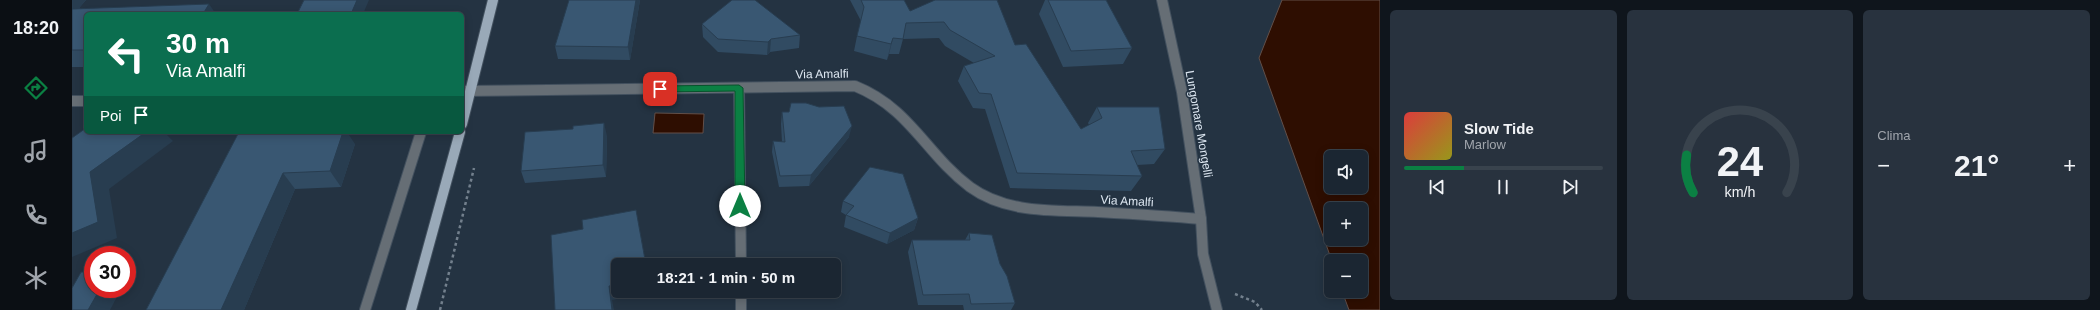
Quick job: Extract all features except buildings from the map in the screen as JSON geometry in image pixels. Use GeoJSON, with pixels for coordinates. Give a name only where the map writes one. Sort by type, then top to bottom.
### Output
{"type":"FeatureCollection","features":[{"type":"Feature","properties":{"kind":"main road"},"geometry":{"type":"LineString","coordinates":[[464,117],[466,110],[466,91],[493,0]]}},
{"type":"Feature","properties":{"kind":"main road"},"geometry":{"type":"LineString","coordinates":[[411,310],[459,134]]}},
{"type":"Feature","properties":{"kind":"street","name":"Lungomare Mongelli"},"geometry":{"type":"LineString","coordinates":[[1162,0],[1164,16],[1182,92],[1201,218],[1203,254],[1217,310]]}},
{"type":"Feature","properties":{"kind":"street","name":"Via Amalfi"},"geometry":{"type":"LineString","coordinates":[[466,91],[855,86],[867,89],[896,111],[969,186],[984,196],[1002,203],[1024,208],[1201,218]]}},
{"type":"Feature","properties":{"kind":"street"},"geometry":{"type":"LineString","coordinates":[[739,88],[741,258]]}},
{"type":"Feature","properties":{"kind":"street"},"geometry":{"type":"LineString","coordinates":[[72,101],[84,100]]}},
{"type":"Feature","properties":{"kind":"street"},"geometry":{"type":"LineString","coordinates":[[365,310],[420,134]]}},
{"type":"Feature","properties":{"kind":"street"},"geometry":{"type":"LineString","coordinates":[[741,298],[741,310]]}},
{"type":"Feature","properties":{"kind":"path"},"geometry":{"type":"LineString","coordinates":[[1211,284],[1255,302],[1262,310]]}},
{"type":"Feature","properties":{"kind":"shaded area"},"geometry":{"type":"Polygon","coordinates":[[[1282,0],[1380,0],[1380,310],[1349,310],[1345,298],[1368,298],[1368,254],[1329,254],[1327,246],[1368,246],[1368,202],[1324,202],[1324,239],[1259,58],[1282,0]]]}},
{"type":"Feature","properties":{"kind":"shaded area"},"geometry":{"type":"Polygon","coordinates":[[[655,113],[704,114],[703,133],[653,133],[655,113]]]}},
{"type":"Feature","properties":{"kind":"route"},"geometry":{"type":"LineString","coordinates":[[660,89],[739,88],[740,206]]}}]}
